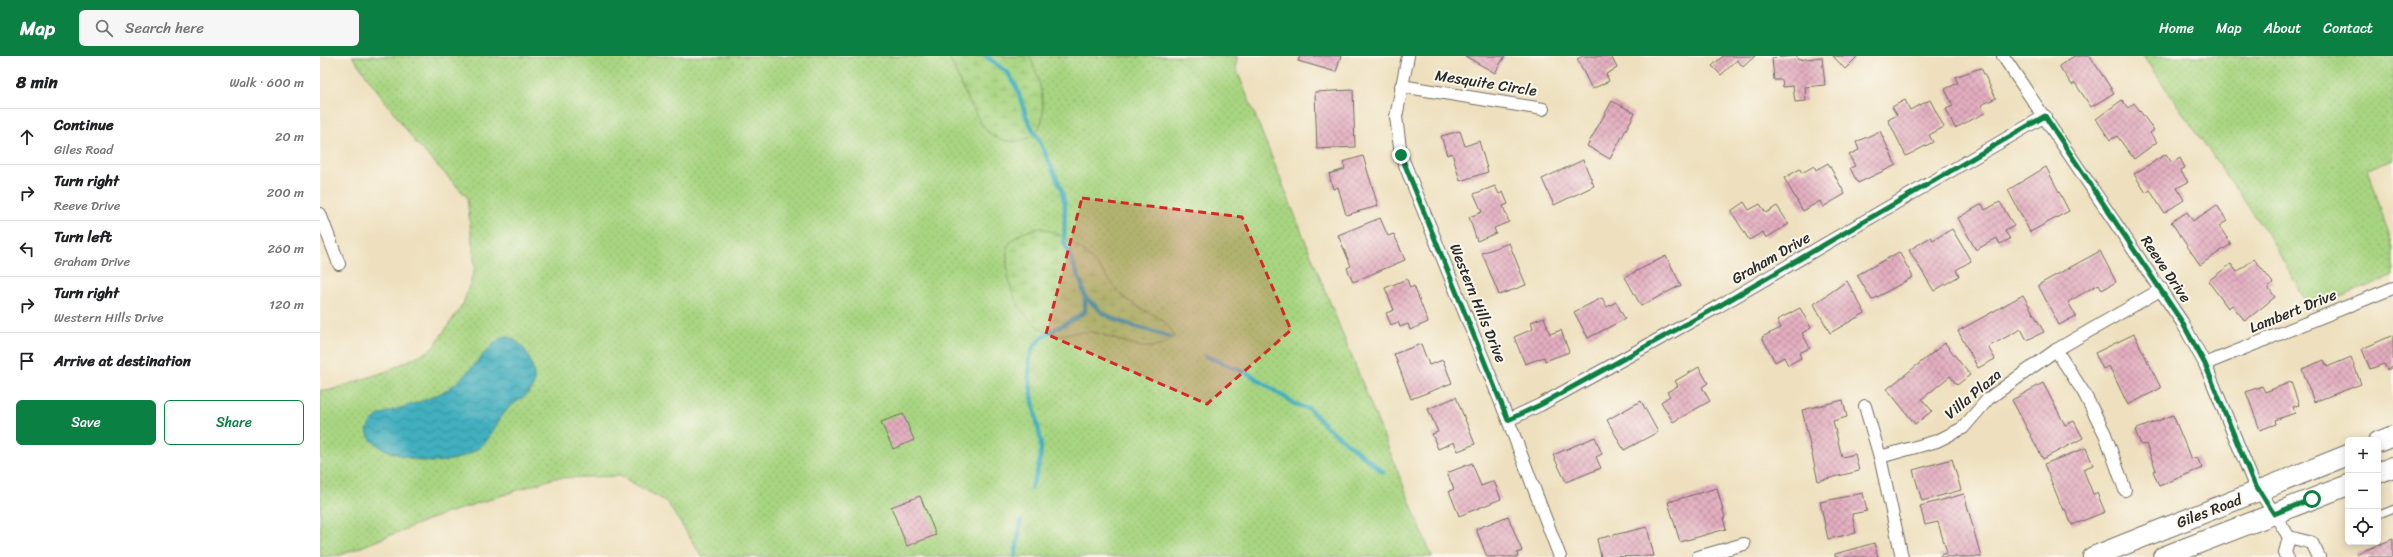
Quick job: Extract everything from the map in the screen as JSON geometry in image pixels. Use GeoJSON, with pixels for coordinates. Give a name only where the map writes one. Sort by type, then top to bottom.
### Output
{"type":"FeatureCollection","features":[{"type":"Feature","properties":{"kind":"main road"},"geometry":{"type":"LineString","coordinates":[[2381,441],[2393,436]]}},
{"type":"Feature","properties":{"kind":"main road","name":"Giles Road"},"geometry":{"type":"LineString","coordinates":[[2092,557],[2345,456]]}},
{"type":"Feature","properties":{"kind":"main road"},"geometry":{"type":"LineString","coordinates":[[2381,472],[2393,467]]}},
{"type":"Feature","properties":{"kind":"main road","name":"Giles Road"},"geometry":{"type":"LineString","coordinates":[[2162,557],[2345,486]]}},
{"type":"Feature","properties":{"kind":"street","name":"Western Hills Drive"},"geometry":{"type":"LineString","coordinates":[[1408,56],[1396,117],[1401,155],[1508,420],[1560,557]]}},
{"type":"Feature","properties":{"kind":"street","name":"Reeve Drive"},"geometry":{"type":"LineString","coordinates":[[2003,56],[2162,289],[2205,364],[2258,492],[2289,537]]}},
{"type":"Feature","properties":{"kind":"street","name":"Mesquite Circle"},"geometry":{"type":"LineString","coordinates":[[1401,86],[1543,109]]}},
{"type":"Feature","properties":{"kind":"street","name":"Graham Drive"},"geometry":{"type":"LineString","coordinates":[[1508,420],[1540,405],[1719,306],[2045,116]]}},
{"type":"Feature","properties":{"kind":"street"},"geometry":{"type":"LineString","coordinates":[[320,214],[339,264]]}},
{"type":"Feature","properties":{"kind":"street","name":"Lambert Drive"},"geometry":{"type":"LineString","coordinates":[[2205,364],[2393,288]]}},
{"type":"Feature","properties":{"kind":"street","name":"Villa Plaza"},"geometry":{"type":"LineString","coordinates":[[1880,457],[1937,441],[1963,428],[1988,399],[2056,350],[2162,289]]}},
{"type":"Feature","properties":{"kind":"street"},"geometry":{"type":"LineString","coordinates":[[2056,350],[2084,393],[2105,434],[2125,490]]}},
{"type":"Feature","properties":{"kind":"street"},"geometry":{"type":"LineString","coordinates":[[1865,406],[1880,457],[1902,557]]}},
{"type":"Feature","properties":{"kind":"street"},"geometry":{"type":"LineString","coordinates":[[2287,557],[2285,553],[2289,537],[2312,543],[2319,557]]}},
{"type":"Feature","properties":{"kind":"street"},"geometry":{"type":"LineString","coordinates":[[1698,557],[1744,544]]}},
{"type":"Feature","properties":{"kind":"lane"},"geometry":{"type":"LineString","coordinates":[[2381,514],[2393,509]]}},
{"type":"Feature","properties":{"kind":"highlighted area"},"geometry":{"type":"Polygon","coordinates":[[[1082,198],[1242,217],[1291,330],[1207,404],[1046,334],[1082,198]]]}},
{"type":"Feature","properties":{"kind":"green space"},"geometry":{"type":"Polygon","coordinates":[[[352,56],[1237,56],[1236,68],[1432,557],[702,557],[667,502],[620,476],[555,478],[433,518],[341,555],[320,557],[320,390],[328,391],[387,371],[432,349],[463,304],[475,268],[467,197],[416,143],[352,56]]]}},
{"type":"Feature","properties":{"kind":"green space"},"geometry":{"type":"Polygon","coordinates":[[[949,56],[1030,56],[1038,79],[1043,106],[1042,118],[1038,129],[1030,137],[1017,141],[1002,140],[988,132],[972,107],[949,56]]]}},
{"type":"Feature","properties":{"kind":"green space"},"geometry":{"type":"Polygon","coordinates":[[[2143,56],[2393,56],[2393,159],[2368,169],[2393,248],[2393,276],[2310,309],[2269,236],[2143,56]]]}},
{"type":"Feature","properties":{"kind":"green space"},"geometry":{"type":"Polygon","coordinates":[[[1041,228],[1059,235],[1076,246],[1099,267],[1121,295],[1163,321],[1172,331],[1174,337],[1165,344],[1155,347],[1144,347],[1091,332],[1060,335],[1054,334],[1041,329],[1033,323],[1026,316],[1016,300],[1012,290],[1009,281],[1007,251],[1008,246],[1014,238],[1027,231],[1041,228]]]}},
{"type":"Feature","properties":{"kind":"water"},"geometry":{"type":"Polygon","coordinates":[[[506,336],[512,338],[522,346],[528,356],[534,374],[533,387],[526,395],[507,410],[490,437],[481,446],[471,453],[461,457],[433,462],[396,454],[373,442],[368,434],[369,425],[379,415],[418,402],[447,390],[461,379],[495,343],[506,336]]]}},
{"type":"Feature","properties":{"kind":"building"},"geometry":{"type":"Polygon","coordinates":[[[1300,56],[1341,56],[1336,72],[1298,61],[1300,56]]]}},
{"type":"Feature","properties":{"kind":"building"},"geometry":{"type":"Polygon","coordinates":[[[1465,56],[1505,56],[1495,73],[1465,56]]]}},
{"type":"Feature","properties":{"kind":"building"},"geometry":{"type":"Polygon","coordinates":[[[1583,56],[1611,56],[1617,68],[1606,74],[1609,81],[1592,89],[1577,59],[1583,56]]]}},
{"type":"Feature","properties":{"kind":"building"},"geometry":{"type":"Polygon","coordinates":[[[1723,56],[1755,56],[1743,67],[1737,60],[1721,75],[1712,66],[1723,56]]]}},
{"type":"Feature","properties":{"kind":"building"},"geometry":{"type":"Polygon","coordinates":[[[1797,56],[1798,60],[1822,57],[1825,85],[1805,87],[1806,101],[1795,102],[1793,86],[1783,87],[1782,80],[1774,80],[1772,58],[1797,56]]]}},
{"type":"Feature","properties":{"kind":"building"},"geometry":{"type":"Polygon","coordinates":[[[1833,56],[1858,56],[1845,69],[1833,56]]]}},
{"type":"Feature","properties":{"kind":"building"},"geometry":{"type":"Polygon","coordinates":[[[2074,56],[2090,56],[2114,93],[2091,107],[2075,83],[2072,85],[2059,66],[2074,56]]]}},
{"type":"Feature","properties":{"kind":"building"},"geometry":{"type":"Polygon","coordinates":[[[1981,68],[1996,98],[1981,105],[1985,113],[1955,128],[1946,109],[1953,106],[1945,89],[1958,83],[1955,77],[1981,68]]]}},
{"type":"Feature","properties":{"kind":"building"},"geometry":{"type":"Polygon","coordinates":[[[1353,90],[1355,147],[1317,149],[1315,92],[1353,90]]]}},
{"type":"Feature","properties":{"kind":"building"},"geometry":{"type":"Polygon","coordinates":[[[1905,100],[1910,110],[1930,100],[1944,127],[1929,135],[1933,142],[1906,156],[1888,120],[1897,115],[1892,107],[1905,100]]]}},
{"type":"Feature","properties":{"kind":"building"},"geometry":{"type":"Polygon","coordinates":[[[2122,100],[2128,108],[2134,103],[2154,130],[2150,133],[2157,142],[2134,159],[2117,136],[2110,140],[2096,119],[2122,100]]]}},
{"type":"Feature","properties":{"kind":"building"},"geometry":{"type":"Polygon","coordinates":[[[1612,101],[1635,113],[1610,159],[1587,146],[1612,101]]]}},
{"type":"Feature","properties":{"kind":"building"},"geometry":{"type":"Polygon","coordinates":[[[1460,131],[1465,146],[1479,141],[1488,172],[1460,181],[1452,153],[1447,155],[1441,136],[1460,131]]]}},
{"type":"Feature","properties":{"kind":"building"},"geometry":{"type":"Polygon","coordinates":[[[1880,131],[1896,165],[1858,183],[1850,168],[1855,166],[1849,155],[1859,150],[1856,142],[1880,131]]]}},
{"type":"Feature","properties":{"kind":"building"},"geometry":{"type":"Polygon","coordinates":[[[2166,154],[2172,163],[2180,158],[2185,168],[2180,170],[2188,182],[2177,188],[2184,200],[2164,213],[2150,190],[2146,193],[2134,174],[2166,154]]]}},
{"type":"Feature","properties":{"kind":"building"},"geometry":{"type":"Polygon","coordinates":[[[1363,156],[1378,206],[1346,215],[1338,187],[1333,189],[1329,174],[1345,169],[1343,162],[1363,156]]]}},
{"type":"Feature","properties":{"kind":"building"},"geometry":{"type":"Polygon","coordinates":[[[1583,160],[1594,186],[1554,205],[1542,179],[1583,160]]]}},
{"type":"Feature","properties":{"kind":"building"},"geometry":{"type":"Polygon","coordinates":[[[1828,163],[1845,194],[1823,207],[1820,201],[1803,211],[1784,178],[1800,169],[1802,173],[1814,166],[1816,170],[1828,163]]]}},
{"type":"Feature","properties":{"kind":"building"},"geometry":{"type":"Polygon","coordinates":[[[2046,167],[2069,211],[2030,232],[2008,190],[2046,167]]]}},
{"type":"Feature","properties":{"kind":"building"},"geometry":{"type":"Polygon","coordinates":[[[1495,186],[1499,194],[1503,192],[1508,204],[1503,206],[1509,222],[1494,228],[1496,233],[1477,241],[1469,217],[1482,212],[1474,194],[1495,186]]]}},
{"type":"Feature","properties":{"kind":"building"},"geometry":{"type":"Polygon","coordinates":[[[1744,202],[1749,210],[1760,204],[1766,213],[1777,206],[1789,224],[1766,238],[1763,232],[1749,240],[1731,211],[1744,202]]]}},
{"type":"Feature","properties":{"kind":"building"},"geometry":{"type":"Polygon","coordinates":[[[2000,202],[2014,226],[2005,231],[2010,239],[2000,244],[1997,238],[1976,250],[1958,218],[1982,204],[1985,210],[2000,202]]]}},
{"type":"Feature","properties":{"kind":"building"},"geometry":{"type":"Polygon","coordinates":[[[2217,205],[2227,221],[2219,226],[2231,244],[2200,265],[2171,222],[2187,212],[2193,221],[2217,205]]]}},
{"type":"Feature","properties":{"kind":"building"},"geometry":{"type":"Polygon","coordinates":[[[1380,218],[1388,236],[1394,234],[1405,260],[1353,282],[1347,268],[1351,266],[1338,235],[1380,218]]]}},
{"type":"Feature","properties":{"kind":"building"},"geometry":{"type":"Polygon","coordinates":[[[1952,229],[1971,261],[1956,270],[1959,276],[1934,291],[1909,250],[1931,237],[1933,240],[1952,229]]]}},
{"type":"Feature","properties":{"kind":"building"},"geometry":{"type":"Polygon","coordinates":[[[1509,243],[1526,285],[1499,295],[1482,253],[1509,243]]]}},
{"type":"Feature","properties":{"kind":"building"},"geometry":{"type":"Polygon","coordinates":[[[2100,251],[2116,282],[2102,290],[2099,284],[2068,302],[2076,316],[2059,325],[2038,285],[2100,251]]]}},
{"type":"Feature","properties":{"kind":"building"},"geometry":{"type":"Polygon","coordinates":[[[1899,252],[1913,277],[1872,300],[1857,275],[1899,252]]]}},
{"type":"Feature","properties":{"kind":"building"},"geometry":{"type":"Polygon","coordinates":[[[1666,256],[1681,285],[1641,306],[1625,277],[1666,256]]]}},
{"type":"Feature","properties":{"kind":"building"},"geometry":{"type":"Polygon","coordinates":[[[2254,259],[2273,283],[2268,287],[2275,297],[2245,321],[2232,305],[2228,308],[2208,281],[2231,264],[2237,272],[2254,259]]]}},
{"type":"Feature","properties":{"kind":"building"},"geometry":{"type":"Polygon","coordinates":[[[1407,279],[1410,288],[1414,286],[1428,322],[1410,330],[1408,324],[1400,327],[1398,322],[1391,325],[1386,313],[1394,310],[1385,288],[1407,279]]]}},
{"type":"Feature","properties":{"kind":"building"},"geometry":{"type":"Polygon","coordinates":[[[1847,281],[1865,313],[1830,333],[1814,304],[1847,281]]]}},
{"type":"Feature","properties":{"kind":"building"},"geometry":{"type":"Polygon","coordinates":[[[2023,295],[2044,332],[2027,340],[2021,329],[1988,347],[1995,359],[1978,368],[1958,331],[2023,295]]]}},
{"type":"Feature","properties":{"kind":"building"},"geometry":{"type":"Polygon","coordinates":[[[1602,298],[1607,307],[1616,302],[1625,319],[1588,338],[1574,312],[1602,298]]]}},
{"type":"Feature","properties":{"kind":"building"},"geometry":{"type":"Polygon","coordinates":[[[1800,308],[1811,328],[1802,333],[1810,348],[1799,353],[1801,358],[1788,365],[1784,357],[1775,362],[1762,337],[1781,328],[1777,320],[1800,308]]]}},
{"type":"Feature","properties":{"kind":"building"},"geometry":{"type":"Polygon","coordinates":[[[1544,317],[1550,334],[1561,330],[1569,352],[1545,361],[1544,357],[1525,364],[1514,337],[1533,329],[1531,322],[1544,317]]]}},
{"type":"Feature","properties":{"kind":"building"},"geometry":{"type":"Polygon","coordinates":[[[2134,334],[2161,388],[2128,405],[2109,366],[2103,369],[2095,353],[2134,334]]]}},
{"type":"Feature","properties":{"kind":"building"},"geometry":{"type":"Polygon","coordinates":[[[2393,335],[2393,367],[2387,370],[2384,364],[2370,369],[2362,349],[2393,335]]]}},
{"type":"Feature","properties":{"kind":"building"},"geometry":{"type":"Polygon","coordinates":[[[1945,343],[1970,375],[1957,385],[1950,376],[1922,399],[1932,411],[1915,424],[1887,389],[1945,343]]]}},
{"type":"Feature","properties":{"kind":"building"},"geometry":{"type":"Polygon","coordinates":[[[1421,344],[1429,365],[1443,360],[1452,383],[1411,399],[1394,354],[1421,344]]]}},
{"type":"Feature","properties":{"kind":"building"},"geometry":{"type":"Polygon","coordinates":[[[2351,357],[2361,384],[2314,402],[2302,369],[2324,360],[2327,367],[2351,357]]]}},
{"type":"Feature","properties":{"kind":"building"},"geometry":{"type":"Polygon","coordinates":[[[1699,367],[1708,383],[1702,387],[1710,401],[1673,422],[1661,402],[1670,396],[1667,392],[1678,386],[1675,381],[1699,367]]]}},
{"type":"Feature","properties":{"kind":"building"},"geometry":{"type":"Polygon","coordinates":[[[2291,382],[2299,405],[2293,407],[2295,413],[2275,420],[2276,424],[2260,430],[2246,392],[2262,386],[2265,392],[2291,382]]]}},
{"type":"Feature","properties":{"kind":"building"},"geometry":{"type":"Polygon","coordinates":[[[2043,383],[2065,425],[2074,421],[2083,438],[2043,459],[2012,400],[2043,383]]]}},
{"type":"Feature","properties":{"kind":"building"},"geometry":{"type":"Polygon","coordinates":[[[1456,397],[1475,444],[1458,451],[1454,442],[1438,449],[1432,434],[1438,432],[1428,409],[1456,397]]]}},
{"type":"Feature","properties":{"kind":"building"},"geometry":{"type":"Polygon","coordinates":[[[1843,400],[1847,417],[1833,421],[1842,457],[1855,454],[1859,471],[1818,481],[1802,410],[1843,400]]]}},
{"type":"Feature","properties":{"kind":"building"},"geometry":{"type":"Polygon","coordinates":[[[1641,401],[1658,432],[1624,450],[1607,420],[1641,401]]]}},
{"type":"Feature","properties":{"kind":"building"},"geometry":{"type":"Polygon","coordinates":[[[903,414],[914,440],[893,449],[881,422],[903,414]]]}},
{"type":"Feature","properties":{"kind":"building"},"geometry":{"type":"Polygon","coordinates":[[[2173,415],[2191,459],[2197,457],[2202,468],[2159,486],[2153,471],[2156,470],[2146,444],[2141,445],[2135,430],[2173,415]]]}},
{"type":"Feature","properties":{"kind":"building"},"geometry":{"type":"Polygon","coordinates":[[[1595,437],[1602,454],[1596,457],[1601,468],[1566,482],[1553,455],[1595,437]]]}},
{"type":"Feature","properties":{"kind":"building"},"geometry":{"type":"Polygon","coordinates":[[[2086,448],[2093,465],[2083,469],[2093,494],[2097,493],[2105,512],[2072,525],[2065,509],[2063,510],[2044,464],[2086,448]]]}},
{"type":"Feature","properties":{"kind":"building"},"geometry":{"type":"Polygon","coordinates":[[[1952,459],[1961,490],[1922,501],[1913,470],[1952,459]]]}},
{"type":"Feature","properties":{"kind":"building"},"geometry":{"type":"Polygon","coordinates":[[[1472,463],[1481,486],[1494,481],[1501,499],[1459,516],[1449,491],[1454,489],[1447,473],[1472,463]]]}},
{"type":"Feature","properties":{"kind":"building"},"geometry":{"type":"Polygon","coordinates":[[[1717,488],[1725,518],[1723,518],[1726,529],[1680,542],[1668,502],[1717,488]]]}},
{"type":"Feature","properties":{"kind":"building"},"geometry":{"type":"Polygon","coordinates":[[[1863,493],[1867,511],[1852,514],[1856,533],[1828,539],[1820,502],[1863,493]]]}},
{"type":"Feature","properties":{"kind":"building"},"geometry":{"type":"Polygon","coordinates":[[[1964,494],[1981,557],[1940,557],[1940,555],[1947,553],[1938,522],[1925,525],[1920,506],[1964,494]]]}},
{"type":"Feature","properties":{"kind":"building"},"geometry":{"type":"Polygon","coordinates":[[[920,496],[936,535],[907,546],[891,507],[920,496]]]}},
{"type":"Feature","properties":{"kind":"building"},"geometry":{"type":"Polygon","coordinates":[[[1508,516],[1522,551],[1517,553],[1518,557],[1487,557],[1476,529],[1508,516]]]}},
{"type":"Feature","properties":{"kind":"building"},"geometry":{"type":"Polygon","coordinates":[[[1647,527],[1654,556],[1601,557],[1597,539],[1647,527]]]}},
{"type":"Feature","properties":{"kind":"building"},"geometry":{"type":"Polygon","coordinates":[[[2393,539],[2393,557],[2357,557],[2356,554],[2393,539]]]}},
{"type":"Feature","properties":{"kind":"building"},"geometry":{"type":"Polygon","coordinates":[[[1874,543],[1878,557],[1835,557],[1835,554],[1874,543]]]}},
{"type":"Feature","properties":{"kind":"waterway"},"geometry":{"type":"LineString","coordinates":[[986,56],[1008,73],[1017,88],[1027,119],[1040,142],[1061,188],[1065,205],[1064,242],[1082,285],[1085,297],[1085,311],[1079,316],[1046,334],[1035,345],[1031,354],[1029,366],[1030,380],[1041,447],[1038,468],[1031,488]]}},
{"type":"Feature","properties":{"kind":"waterway"},"geometry":{"type":"LineString","coordinates":[[1085,297],[1104,314],[1121,322],[1170,337]]}},
{"type":"Feature","properties":{"kind":"waterway"},"geometry":{"type":"LineString","coordinates":[[1205,356],[1249,374],[1295,404],[1309,409],[1327,427],[1383,472]]}},
{"type":"Feature","properties":{"kind":"waterway"},"geometry":{"type":"LineString","coordinates":[[1015,557],[1021,521]]}},
{"type":"Feature","properties":{"kind":"route"},"geometry":{"type":"LineString","coordinates":[[1401,155],[1508,420],[1540,405],[1719,306],[2045,116],[2134,251],[2162,289],[2182,322],[2205,364],[2258,492],[2274,514],[2312,499]]}}]}
